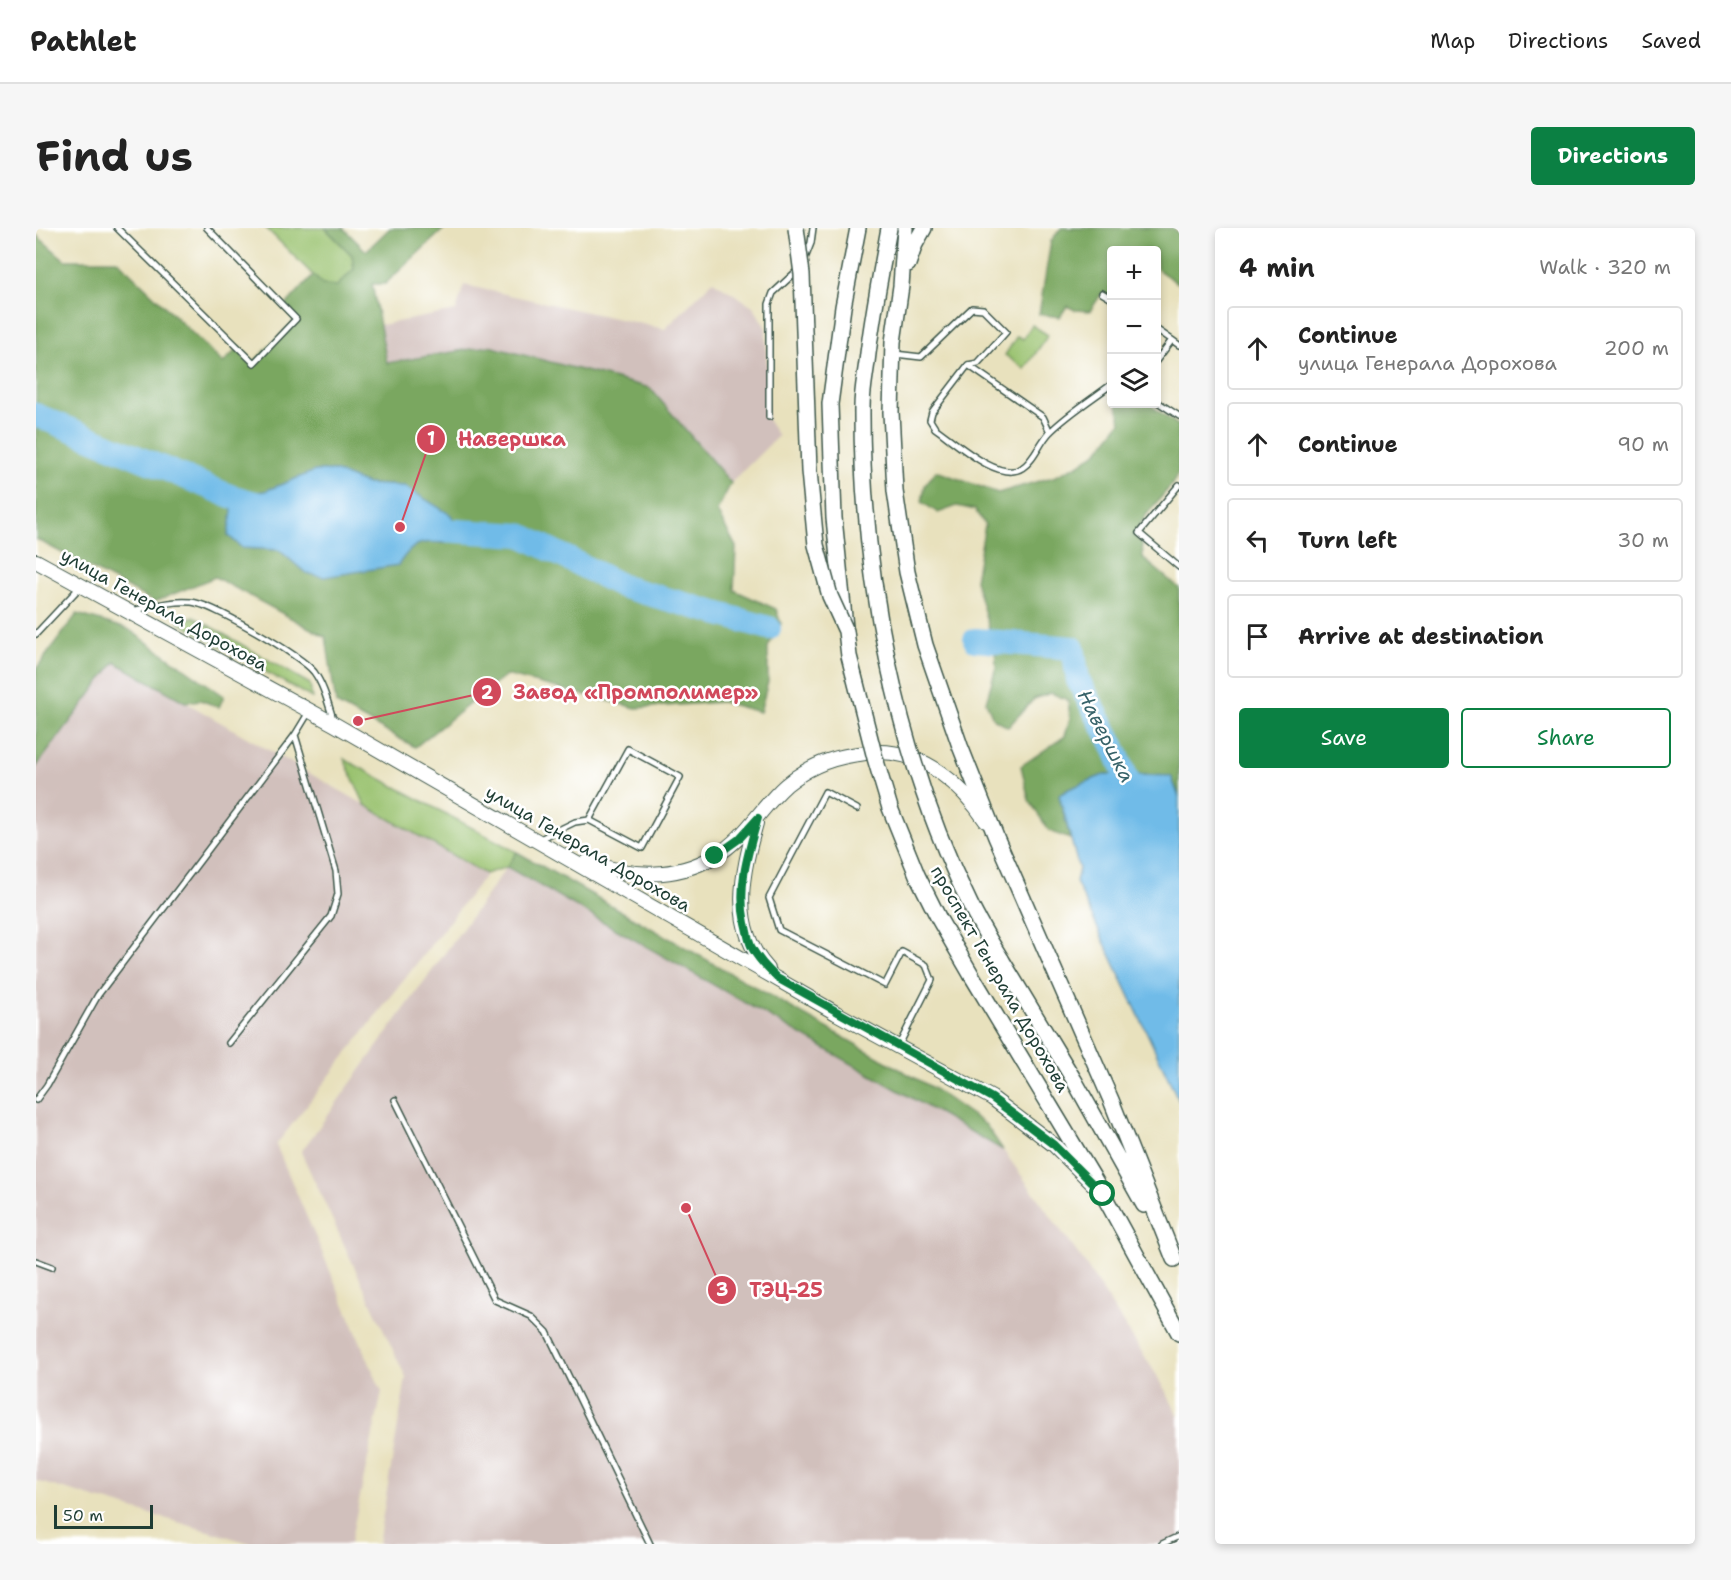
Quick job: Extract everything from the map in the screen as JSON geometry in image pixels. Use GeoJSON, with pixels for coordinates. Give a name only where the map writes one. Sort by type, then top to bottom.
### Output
{"type":"FeatureCollection","features":[{"type":"Feature","properties":{"kind":"main road"},"geometry":{"type":"LineString","coordinates":[[796,228],[802,274],[809,471],[816,545],[830,596],[846,631]]}},
{"type":"Feature","properties":{"kind":"main road","name":"проспект Генерала Дорохова"},"geometry":{"type":"LineString","coordinates":[[858,228],[843,307],[830,404],[834,518],[849,656],[875,759],[890,808],[921,884],[939,919],[1103,1194],[1179,1333]]}},
{"type":"Feature","properties":{"kind":"main road","name":"проспект Генерала Дорохова"},"geometry":{"type":"LineString","coordinates":[[890,228],[872,313],[862,405],[873,578],[885,648],[910,745],[949,859],[970,905],[1074,1080],[1177,1263]]}},
{"type":"Feature","properties":{"kind":"main road"},"geometry":{"type":"LineString","coordinates":[[905,228],[893,354],[891,412],[895,491],[907,572],[925,645],[960,746],[996,837],[1111,1100],[1177,1263]]}},
{"type":"Feature","properties":{"kind":"main road"},"geometry":{"type":"LineString","coordinates":[[901,286],[915,244],[924,228]]}},
{"type":"Feature","properties":{"kind":"street","name":"улица Генерала Дорохова"},"geometry":{"type":"LineString","coordinates":[[36,561],[310,710],[898,1047],[992,1098],[1030,1124],[1103,1194]]}},
{"type":"Feature","properties":{"kind":"street"},"geometry":{"type":"LineString","coordinates":[[560,853],[598,866],[633,874],[657,875],[685,870],[715,856],[739,839],[785,786],[814,766],[831,760],[878,752],[897,754],[930,765],[950,779],[972,800],[996,837]]}},
{"type":"Feature","properties":{"kind":"street"},"geometry":{"type":"LineString","coordinates":[[758,818],[747,854],[742,884],[742,906],[750,944],[760,960],[777,978]]}},
{"type":"Feature","properties":{"kind":"lane"},"geometry":{"type":"LineString","coordinates":[[117,228],[254,363],[296,319],[207,228]]}},
{"type":"Feature","properties":{"kind":"lane"},"geometry":{"type":"LineString","coordinates":[[769,417],[769,304],[773,293],[806,260],[813,228]]}},
{"type":"Feature","properties":{"kind":"lane"},"geometry":{"type":"LineString","coordinates":[[1102,293],[1107,296]]}},
{"type":"Feature","properties":{"kind":"lane"},"geometry":{"type":"LineString","coordinates":[[893,354],[921,357],[972,308],[983,309],[1006,332],[978,363],[968,365],[932,412],[930,420],[935,428],[991,468],[1002,471],[1024,468],[1050,432],[1107,388]]}},
{"type":"Feature","properties":{"kind":"lane"},"geometry":{"type":"LineString","coordinates":[[1161,332],[1179,345]]}},
{"type":"Feature","properties":{"kind":"lane"},"geometry":{"type":"LineString","coordinates":[[1161,354],[1172,340]]}},
{"type":"Feature","properties":{"kind":"lane"},"geometry":{"type":"LineString","coordinates":[[968,365],[1043,417],[1050,432]]}},
{"type":"Feature","properties":{"kind":"lane"},"geometry":{"type":"LineString","coordinates":[[1161,404],[1179,416]]}},
{"type":"Feature","properties":{"kind":"lane"},"geometry":{"type":"LineString","coordinates":[[1179,485],[1139,533],[1179,567]]}},
{"type":"Feature","properties":{"kind":"lane"},"geometry":{"type":"LineString","coordinates":[[36,634],[81,585]]}},
{"type":"Feature","properties":{"kind":"lane"},"geometry":{"type":"LineString","coordinates":[[129,611],[173,602],[192,602],[210,607],[303,661],[321,683],[334,724]]}},
{"type":"Feature","properties":{"kind":"lane"},"geometry":{"type":"LineString","coordinates":[[36,1100],[98,996],[295,735],[310,710]]}},
{"type":"Feature","properties":{"kind":"lane"},"geometry":{"type":"LineString","coordinates":[[230,1043],[331,916],[338,894],[336,871],[330,847],[295,735]]}},
{"type":"Feature","properties":{"kind":"lane"},"geometry":{"type":"LineString","coordinates":[[538,840],[575,822],[589,820],[642,848],[680,777],[628,748],[589,820]]}},
{"type":"Feature","properties":{"kind":"lane"},"geometry":{"type":"LineString","coordinates":[[857,808],[825,792],[769,898],[779,930],[885,985],[902,952],[926,965],[932,980],[898,1047]]}},
{"type":"Feature","properties":{"kind":"lane"},"geometry":{"type":"LineString","coordinates":[[394,1100],[495,1300],[531,1316],[546,1332],[650,1544]]}},
{"type":"Feature","properties":{"kind":"lane"},"geometry":{"type":"LineString","coordinates":[[36,1261],[52,1267]]}},
{"type":"Feature","properties":{"kind":"lane"},"geometry":{"type":"LineString","coordinates":[[1162,1544],[1179,1536]]}},
{"type":"Feature","properties":{"kind":"shaded area"},"geometry":{"type":"Polygon","coordinates":[[[713,281],[753,306],[766,328],[768,421],[778,436],[731,483],[650,388],[489,346],[387,364],[380,325],[456,311],[464,285],[665,329],[713,281]]]}},
{"type":"Feature","properties":{"kind":"shaded area"},"geometry":{"type":"Polygon","coordinates":[[[115,662],[486,874],[276,1145],[382,1392],[350,1544],[253,1544],[36,1481],[36,767],[115,662]]]}},
{"type":"Feature","properties":{"kind":"shaded area"},"geometry":{"type":"Polygon","coordinates":[[[507,867],[1003,1150],[1086,1265],[1161,1382],[1179,1417],[1179,1544],[378,1544],[406,1378],[301,1152],[507,867]]]}},
{"type":"Feature","properties":{"kind":"green space"},"geometry":{"type":"Polygon","coordinates":[[[266,228],[325,228],[352,255],[354,269],[337,286],[323,285],[266,228]]]}},
{"type":"Feature","properties":{"kind":"green space"},"geometry":{"type":"Polygon","coordinates":[[[325,228],[343,228],[366,251],[390,228],[445,228],[385,284],[372,284],[387,363],[489,346],[650,388],[731,483],[717,511],[736,547],[734,590],[776,609],[781,624],[768,647],[768,682],[760,712],[722,702],[636,708],[506,675],[415,747],[336,704],[326,637],[215,577],[154,602],[36,539],[36,235],[65,260],[117,260],[223,363],[239,347],[254,362],[296,319],[284,307],[313,275],[323,285],[337,286],[354,269],[352,255],[325,228]],[[315,471],[265,491],[230,496],[232,512],[228,535],[242,548],[279,550],[306,573],[409,548],[426,541],[445,543],[404,486],[367,484],[334,471],[315,471]]]}},
{"type":"Feature","properties":{"kind":"green space"},"geometry":{"type":"Polygon","coordinates":[[[1061,228],[1173,228],[1179,234],[1179,284],[1161,272],[1161,246],[1107,246],[1107,296],[1102,293],[1090,311],[1075,310],[1067,306],[1060,317],[1039,314],[1051,241],[1061,228]]]}},
{"type":"Feature","properties":{"kind":"green space"},"geometry":{"type":"Polygon","coordinates":[[[1032,325],[1048,335],[1025,369],[1005,355],[1017,336],[1023,339],[1032,325]]]}},
{"type":"Feature","properties":{"kind":"green space"},"geometry":{"type":"Polygon","coordinates":[[[1118,408],[1154,408],[1179,426],[1179,472],[1133,535],[1142,543],[1143,558],[1179,588],[1179,797],[1171,776],[1106,774],[1059,795],[1070,839],[1049,831],[1029,800],[1021,766],[1065,736],[1070,718],[1068,700],[1051,693],[1034,699],[1008,727],[993,718],[986,702],[996,667],[995,649],[975,580],[985,525],[975,510],[957,506],[938,513],[922,502],[925,485],[936,471],[998,493],[1056,476],[1078,465],[1098,451],[1121,422],[1118,408]]]}},
{"type":"Feature","properties":{"kind":"green space"},"geometry":{"type":"Polygon","coordinates":[[[77,614],[128,629],[224,696],[219,707],[200,700],[185,702],[115,662],[36,767],[36,669],[77,614]]]}},
{"type":"Feature","properties":{"kind":"green space"},"geometry":{"type":"Polygon","coordinates":[[[194,617],[310,684],[312,698],[178,622],[194,617]]]}},
{"type":"Feature","properties":{"kind":"green space"},"geometry":{"type":"Polygon","coordinates":[[[344,759],[517,852],[507,867],[485,874],[365,805],[344,759]]]}},
{"type":"Feature","properties":{"kind":"green space"},"geometry":{"type":"Polygon","coordinates":[[[517,852],[931,1087],[986,1125],[1003,1150],[507,867],[517,852]]]}},
{"type":"Feature","properties":{"kind":"water"},"geometry":{"type":"Polygon","coordinates":[[[315,471],[334,471],[367,484],[404,486],[451,515],[459,531],[445,543],[429,542],[417,545],[398,565],[324,577],[306,573],[279,550],[242,548],[228,535],[232,512],[230,496],[265,491],[315,471]]]}},
{"type":"Feature","properties":{"kind":"water"},"geometry":{"type":"Polygon","coordinates":[[[1106,774],[1171,776],[1179,797],[1179,1101],[1076,882],[1079,869],[1059,795],[1106,774]]]}},
{"type":"Feature","properties":{"kind":"waterway","name":"Навершка"},"geometry":{"type":"LineString","coordinates":[[36,415],[230,496],[262,505]]}},
{"type":"Feature","properties":{"kind":"waterway","name":"Навершка"},"geometry":{"type":"LineString","coordinates":[[426,529],[521,535],[624,587],[769,628]]}},
{"type":"Feature","properties":{"kind":"waterway","name":"Навершка"},"geometry":{"type":"LineString","coordinates":[[975,640],[1073,648],[1078,680],[1112,743],[1138,805]]}},
{"type":"Feature","properties":{"kind":"place","name":"Навершка"},"geometry":{"type":"Point","coordinates":[400,527]}},
{"type":"Feature","properties":{"kind":"place","name":"Завод «Промполимер»"},"geometry":{"type":"Point","coordinates":[358,721]}},
{"type":"Feature","properties":{"kind":"place","name":"ТЭЦ-25"},"geometry":{"type":"Point","coordinates":[686,1208]}},
{"type":"Feature","properties":{"kind":"route"},"geometry":{"type":"LineString","coordinates":[[715,856],[739,839],[758,818],[747,854],[742,884],[742,906],[750,944],[760,960],[777,978],[836,1013],[992,1098],[1030,1124],[1103,1194]]}}]}
